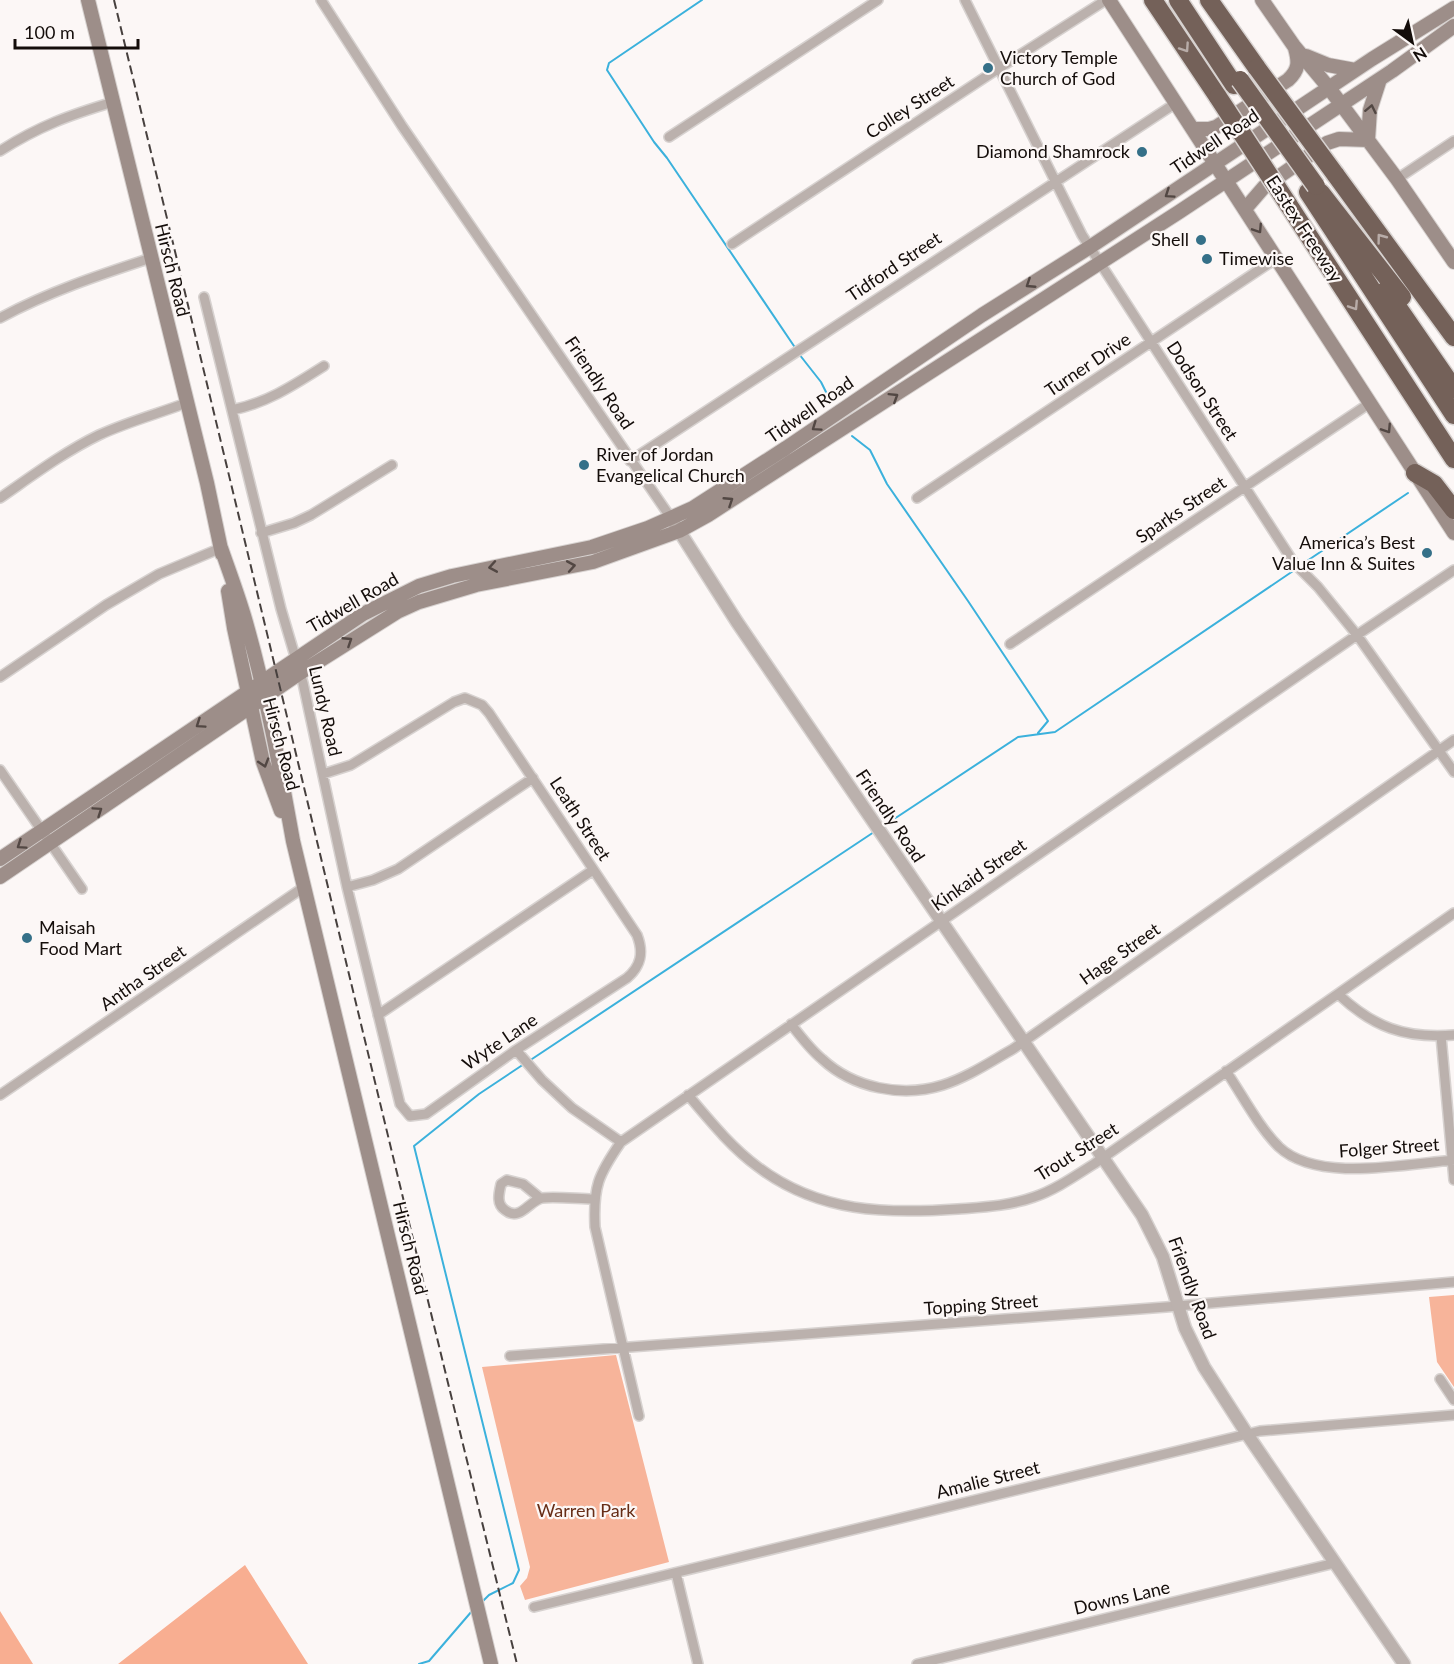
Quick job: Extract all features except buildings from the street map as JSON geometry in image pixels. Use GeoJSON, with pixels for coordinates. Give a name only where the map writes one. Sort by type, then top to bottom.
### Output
{"type":"FeatureCollection","features":[{"type":"Feature","properties":{"kind":"highway","name":"Eastex Freeway"},"geometry":{"type":"LineString","coordinates":[[1153,0],[1454,459]]}},
{"type":"Feature","properties":{"kind":"highway","name":"Eastex Freeway"},"geometry":{"type":"LineString","coordinates":[[1180,0],[1312,189],[1375,260],[1454,372]]}},
{"type":"Feature","properties":{"kind":"highway"},"geometry":{"type":"LineString","coordinates":[[1209,0],[1454,337]]}},
{"type":"Feature","properties":{"kind":"highway"},"geometry":{"type":"LineString","coordinates":[[1312,189],[1454,389]]}},
{"type":"Feature","properties":{"kind":"highway"},"geometry":{"type":"LineString","coordinates":[[1312,189],[1454,414]]}},
{"type":"Feature","properties":{"kind":"highway"},"geometry":{"type":"LineString","coordinates":[[1429,302],[1454,324]]}},
{"type":"Feature","properties":{"kind":"highway"},"geometry":{"type":"LineString","coordinates":[[1429,356],[1454,398]]}},
{"type":"Feature","properties":{"kind":"highway"},"geometry":{"type":"LineString","coordinates":[[1415,473],[1434,484],[1454,510]]}},
{"type":"Feature","properties":{"kind":"main road","name":"Hirsch Road"},"geometry":{"type":"LineString","coordinates":[[88,0],[221,548],[234,628],[263,762],[293,841]]}},
{"type":"Feature","properties":{"kind":"main road"},"geometry":{"type":"LineString","coordinates":[[1108,0],[1454,533]]}},
{"type":"Feature","properties":{"kind":"main road"},"geometry":{"type":"LineString","coordinates":[[1262,0],[1397,179],[1454,262]]}},
{"type":"Feature","properties":{"kind":"main road","name":"Tidwell Road"},"geometry":{"type":"LineString","coordinates":[[0,860],[363,614],[417,595],[452,576],[542,565],[593,562],[679,531],[708,515],[982,315],[1090,247],[1355,70],[1454,8]]}},
{"type":"Feature","properties":{"kind":"main road","name":"Tidwell Road"},"geometry":{"type":"LineString","coordinates":[[542,565],[671,518],[790,454],[994,333],[1380,79],[1454,26]]}},
{"type":"Feature","properties":{"kind":"main road"},"geometry":{"type":"LineString","coordinates":[[1193,129],[1216,127],[1288,80],[1297,70],[1299,50]]}},
{"type":"Feature","properties":{"kind":"main road"},"geometry":{"type":"LineString","coordinates":[[1299,50],[1328,65],[1355,70]]}},
{"type":"Feature","properties":{"kind":"main road"},"geometry":{"type":"LineString","coordinates":[[1368,140],[1370,110],[1380,79]]}},
{"type":"Feature","properties":{"kind":"main road"},"geometry":{"type":"LineString","coordinates":[[1245,209],[1264,186],[1327,143],[1339,140],[1368,140]]}},
{"type":"Feature","properties":{"kind":"main road"},"geometry":{"type":"LineString","coordinates":[[982,315],[994,333]]}},
{"type":"Feature","properties":{"kind":"main road","name":"Hirsch Road"},"geometry":{"type":"LineString","coordinates":[[221,548],[262,682],[293,841],[491,1664]]}},
{"type":"Feature","properties":{"kind":"main road","name":"Tidwell Road"},"geometry":{"type":"LineString","coordinates":[[0,877],[300,673],[397,612],[417,595]]}},
{"type":"Feature","properties":{"kind":"main road"},"geometry":{"type":"LineString","coordinates":[[126,774],[135,786]]}},
{"type":"Feature","properties":{"kind":"street","name":"Friendly Road"},"geometry":{"type":"LineString","coordinates":[[321,0],[402,126],[671,518],[736,622],[1142,1215],[1166,1266],[1194,1350],[1247,1434],[1404,1664]]}},
{"type":"Feature","properties":{"kind":"street"},"geometry":{"type":"LineString","coordinates":[[669,137],[878,0]]}},
{"type":"Feature","properties":{"kind":"street","name":"Dodson Street"},"geometry":{"type":"LineString","coordinates":[[965,0],[1055,181],[1100,263],[1288,554],[1357,634],[1454,772]]}},
{"type":"Feature","properties":{"kind":"street","name":"Colley Street"},"geometry":{"type":"LineString","coordinates":[[732,244],[998,69],[1108,0]]}},
{"type":"Feature","properties":{"kind":"street"},"geometry":{"type":"LineString","coordinates":[[0,151],[22,136],[60,118],[113,102]]}},
{"type":"Feature","properties":{"kind":"street","name":"Tidford Street"},"geometry":{"type":"LineString","coordinates":[[630,461],[1176,103]]}},
{"type":"Feature","properties":{"kind":"street"},"geometry":{"type":"LineString","coordinates":[[1397,179],[1454,141]]}},
{"type":"Feature","properties":{"kind":"street"},"geometry":{"type":"LineString","coordinates":[[0,318],[30,302],[80,281],[151,258]]}},
{"type":"Feature","properties":{"kind":"street","name":"Turner Drive"},"geometry":{"type":"LineString","coordinates":[[916,498],[1277,258]]}},
{"type":"Feature","properties":{"kind":"street","name":"Lundy Road"},"geometry":{"type":"LineString","coordinates":[[204,297],[261,533],[300,673],[347,887],[398,1098]]}},
{"type":"Feature","properties":{"kind":"street"},"geometry":{"type":"LineString","coordinates":[[232,411],[260,403],[280,394],[324,366]]}},
{"type":"Feature","properties":{"kind":"street"},"geometry":{"type":"LineString","coordinates":[[0,498],[74,448],[96,436],[186,403]]}},
{"type":"Feature","properties":{"kind":"street","name":"Sparks Street"},"geometry":{"type":"LineString","coordinates":[[1010,644],[1370,403]]}},
{"type":"Feature","properties":{"kind":"street"},"geometry":{"type":"LineString","coordinates":[[261,533],[311,515],[392,465]]}},
{"type":"Feature","properties":{"kind":"street"},"geometry":{"type":"LineString","coordinates":[[0,677],[106,605],[150,579],[221,548]]}},
{"type":"Feature","properties":{"kind":"street","name":"Kinkaid Street"},"geometry":{"type":"LineString","coordinates":[[593,1199],[601,1173],[621,1142],[1357,634],[1454,570]]}},
{"type":"Feature","properties":{"kind":"street","name":"Leath Street"},"geometry":{"type":"LineString","coordinates":[[323,774],[360,760],[454,702],[465,698],[482,705],[637,935],[642,955],[637,968],[625,979]]}},
{"type":"Feature","properties":{"kind":"street","name":"Hage Street"},"geometry":{"type":"LineString","coordinates":[[791,1024],[808,1046],[835,1070],[868,1085],[905,1091],[926,1089],[957,1080],[1023,1042],[1454,740]]}},
{"type":"Feature","properties":{"kind":"street"},"geometry":{"type":"LineString","coordinates":[[0,770],[82,889]]}},
{"type":"Feature","properties":{"kind":"street"},"geometry":{"type":"LineString","coordinates":[[347,887],[373,880],[398,869],[533,778]]}},
{"type":"Feature","properties":{"kind":"street"},"geometry":{"type":"LineString","coordinates":[[378,1014],[593,870]]}},
{"type":"Feature","properties":{"kind":"street","name":"Antha Street"},"geometry":{"type":"LineString","coordinates":[[0,1095],[304,887]]}},
{"type":"Feature","properties":{"kind":"street","name":"Trout Street"},"geometry":{"type":"LineString","coordinates":[[688,1095],[728,1141],[759,1168],[794,1189],[855,1208],[905,1212],[999,1206],[1036,1196],[1102,1158],[1454,914]]}},
{"type":"Feature","properties":{"kind":"street","name":"Wyte Lane"},"geometry":{"type":"LineString","coordinates":[[398,1098],[410,1116],[426,1114],[625,979]]}},
{"type":"Feature","properties":{"kind":"street"},"geometry":{"type":"LineString","coordinates":[[1338,994],[1353,1008],[1377,1024],[1406,1034],[1454,1035]]}},
{"type":"Feature","properties":{"kind":"street"},"geometry":{"type":"LineString","coordinates":[[1441,1036],[1454,1180]]}},
{"type":"Feature","properties":{"kind":"street"},"geometry":{"type":"LineString","coordinates":[[519,1053],[572,1108],[621,1142]]}},
{"type":"Feature","properties":{"kind":"street","name":"Folger Street"},"geometry":{"type":"LineString","coordinates":[[1226,1071],[1270,1137],[1287,1154],[1308,1164],[1333,1168],[1360,1168],[1453,1160]]}},
{"type":"Feature","properties":{"kind":"street"},"geometry":{"type":"LineString","coordinates":[[540,1198],[521,1212],[507,1212],[499,1202],[501,1184],[507,1180],[517,1182],[540,1198],[593,1199],[596,1235],[639,1416]]}},
{"type":"Feature","properties":{"kind":"street","name":"Topping Street"},"geometry":{"type":"LineString","coordinates":[[510,1356],[1178,1306],[1454,1282]]}},
{"type":"Feature","properties":{"kind":"street"},"geometry":{"type":"LineString","coordinates":[[1440,1379],[1454,1400]]}},
{"type":"Feature","properties":{"kind":"street","name":"Amalie Street"},"geometry":{"type":"LineString","coordinates":[[534,1607],[1260,1431],[1454,1414]]}},
{"type":"Feature","properties":{"kind":"street","name":"Downs Lane"},"geometry":{"type":"LineString","coordinates":[[917,1664],[1335,1563]]}},
{"type":"Feature","properties":{"kind":"street"},"geometry":{"type":"LineString","coordinates":[[676,1573],[698,1664]]}},
{"type":"Feature","properties":{"kind":"green space"},"geometry":{"type":"Polygon","coordinates":[[[1454,1295],[1454,1387],[1437,1362],[1429,1297],[1454,1295]]]}},
{"type":"Feature","properties":{"kind":"green space","name":"Warren Park"},"geometry":{"type":"Polygon","coordinates":[[[616,1355],[669,1562],[525,1600],[520,1586],[527,1578],[530,1567],[482,1367],[616,1355]]]}},
{"type":"Feature","properties":{"kind":"shaded area"},"geometry":{"type":"Polygon","coordinates":[[[245,1565],[308,1664],[118,1664],[245,1565]]]}},
{"type":"Feature","properties":{"kind":"shaded area"},"geometry":{"type":"Polygon","coordinates":[[[0,1611],[33,1664],[0,1664],[0,1611]]]}},
{"type":"Feature","properties":{"kind":"waterway"},"geometry":{"type":"LineString","coordinates":[[702,0],[609,63],[607,70],[796,349]]}},
{"type":"Feature","properties":{"kind":"waterway"},"geometry":{"type":"LineString","coordinates":[[799,354],[821,382],[831,402]]}},
{"type":"Feature","properties":{"kind":"waterway"},"geometry":{"type":"LineString","coordinates":[[852,436],[870,450],[887,484],[1048,721],[1038,733]]}},
{"type":"Feature","properties":{"kind":"waterway"},"geometry":{"type":"LineString","coordinates":[[1301,565],[1408,493]]}},
{"type":"Feature","properties":{"kind":"waterway"},"geometry":{"type":"LineString","coordinates":[[882,827],[1018,737],[1055,732],[1296,569]]}},
{"type":"Feature","properties":{"kind":"waterway"},"geometry":{"type":"LineString","coordinates":[[529,1061],[874,832]]}},
{"type":"Feature","properties":{"kind":"waterway"},"geometry":{"type":"LineString","coordinates":[[481,1603],[489,1595],[513,1583],[519,1570],[414,1146],[479,1094],[524,1064]]}},
{"type":"Feature","properties":{"kind":"waterway"},"geometry":{"type":"LineString","coordinates":[[419,1664],[429,1661],[472,1611]]}},
{"type":"Feature","properties":{"kind":"railway"},"geometry":{"type":"LineString","coordinates":[[114,0],[517,1664]]}},
{"type":"Feature","properties":{"kind":"place","name":"Victory Temple Church of God"},"geometry":{"type":"Point","coordinates":[988,68]}},
{"type":"Feature","properties":{"kind":"place","name":"Diamond Shamrock"},"geometry":{"type":"Point","coordinates":[1142,152]}},
{"type":"Feature","properties":{"kind":"place","name":"Shell"},"geometry":{"type":"Point","coordinates":[1201,240]}},
{"type":"Feature","properties":{"kind":"place","name":"Timewise"},"geometry":{"type":"Point","coordinates":[1207,259]}},
{"type":"Feature","properties":{"kind":"place","name":"River of Jordan Evangelical Church"},"geometry":{"type":"Point","coordinates":[584,465]}},
{"type":"Feature","properties":{"kind":"place","name":"America’s Best Value Inn & Suites"},"geometry":{"type":"Point","coordinates":[1427,553]}},
{"type":"Feature","properties":{"kind":"place","name":"Maisah Food Mart"},"geometry":{"type":"Point","coordinates":[27,938]}}]}
